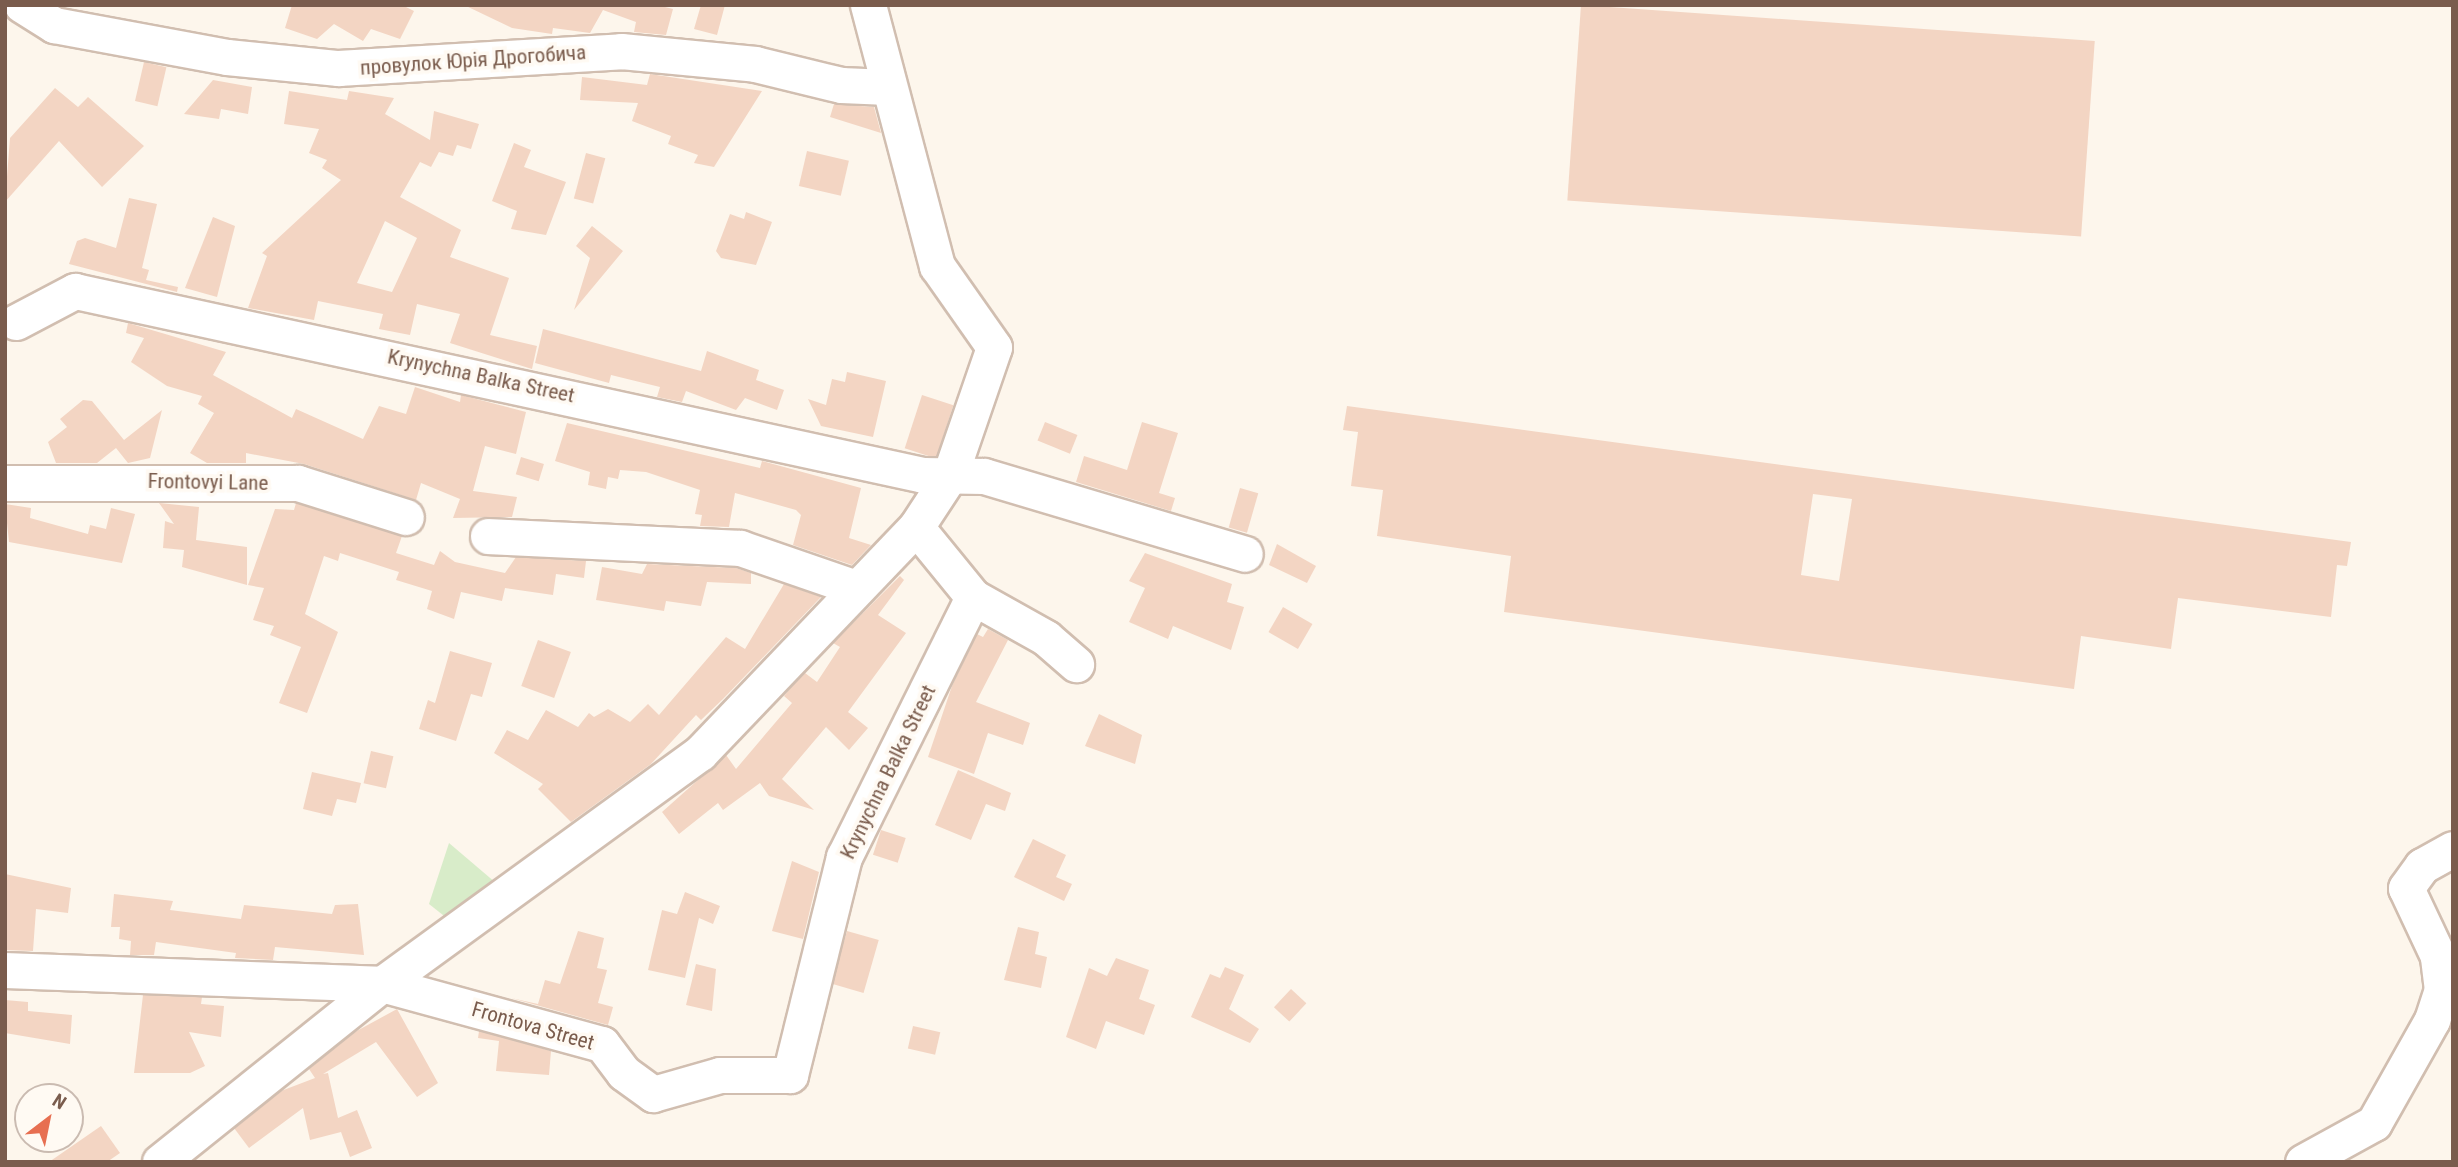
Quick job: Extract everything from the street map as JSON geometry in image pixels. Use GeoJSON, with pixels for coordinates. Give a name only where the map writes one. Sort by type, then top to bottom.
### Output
{"type":"FeatureCollection","features":[{"type":"Feature","properties":{"kind":"street","name":"провулок Юрія Дрогобича"},"geometry":{"type":"LineString","coordinates":[[22,5],[54,25],[228,57],[338,68],[621,51],[755,64],[841,85],[888,87]]}},
{"type":"Feature","properties":{"kind":"street"},"geometry":{"type":"LineString","coordinates":[[160,1162],[382,984],[700,753],[916,527],[950,475],[993,347],[937,266],[868,5]]}},
{"type":"Feature","properties":{"kind":"street","name":"Krynychna Balka Street"},"geometry":{"type":"LineString","coordinates":[[16,322],[75,291],[923,475],[984,475],[1245,554]]}},
{"type":"Feature","properties":{"kind":"street","name":"Frontovyi Lane"},"geometry":{"type":"LineString","coordinates":[[5,483],[298,484],[406,517]]}},
{"type":"Feature","properties":{"kind":"street"},"geometry":{"type":"LineString","coordinates":[[916,527],[973,597],[1046,638],[1076,664]]}},
{"type":"Feature","properties":{"kind":"street"},"geometry":{"type":"LineString","coordinates":[[488,536],[740,548],[856,588]]}},
{"type":"Feature","properties":{"kind":"street","name":"Krynychna Balka Street"},"geometry":{"type":"LineString","coordinates":[[790,1075],[844,857],[973,597]]}},
{"type":"Feature","properties":{"kind":"street"},"geometry":{"type":"LineString","coordinates":[[2303,1162],[2374,1123],[2432,1020],[2442,990],[2438,956],[2406,888],[2422,866],[2453,849]]}},
{"type":"Feature","properties":{"kind":"street","name":"Frontova Street"},"geometry":{"type":"LineString","coordinates":[[5,970],[382,984],[602,1044],[624,1073],[653,1094],[720,1075],[790,1075]]}},
{"type":"Feature","properties":{"kind":"green space"},"geometry":{"type":"Polygon","coordinates":[[[449,843],[496,883],[448,919],[429,904],[449,843]]]}},
{"type":"Feature","properties":{"kind":"building"},"geometry":{"type":"Polygon","coordinates":[[[292,5],[402,5],[414,11],[400,39],[371,29],[363,41],[334,24],[317,39],[285,28],[292,5]]]}},
{"type":"Feature","properties":{"kind":"building"},"geometry":{"type":"Polygon","coordinates":[[[464,5],[657,5],[673,9],[666,35],[634,32],[636,22],[603,10],[590,33],[553,28],[552,34],[512,28],[464,5]]]}},
{"type":"Feature","properties":{"kind":"building"},"geometry":{"type":"Polygon","coordinates":[[[701,5],[725,5],[717,35],[694,29],[701,5]]]}},
{"type":"Feature","properties":{"kind":"building"},"geometry":{"type":"Polygon","coordinates":[[[1581,5],[2095,41],[2081,236],[1567,201],[1581,5]]]}},
{"type":"Feature","properties":{"kind":"building"},"geometry":{"type":"Polygon","coordinates":[[[144,62],[166,67],[157,106],[135,101],[144,62]]]}},
{"type":"Feature","properties":{"kind":"building"},"geometry":{"type":"Polygon","coordinates":[[[650,74],[762,91],[714,167],[694,163],[698,155],[668,144],[671,136],[632,121],[638,103],[580,100],[582,77],[647,85],[650,74]]]}},
{"type":"Feature","properties":{"kind":"building"},"geometry":{"type":"Polygon","coordinates":[[[213,80],[252,87],[248,114],[221,109],[219,119],[184,114],[213,80]]]}},
{"type":"Feature","properties":{"kind":"building"},"geometry":{"type":"Polygon","coordinates":[[[55,88],[78,107],[88,97],[144,146],[102,187],[59,141],[5,202],[10,138],[55,88]]]}},
{"type":"Feature","properties":{"kind":"building"},"geometry":{"type":"Polygon","coordinates":[[[289,91],[347,100],[349,91],[394,98],[385,114],[430,140],[434,111],[479,124],[471,149],[457,145],[453,156],[439,152],[431,167],[420,162],[400,197],[461,230],[450,257],[509,278],[490,335],[537,346],[532,369],[450,343],[460,314],[417,304],[410,335],[379,329],[383,314],[318,301],[314,320],[248,308],[267,256],[262,253],[341,180],[322,168],[327,160],[309,153],[319,129],[284,124],[289,91]],[[385,221],[357,283],[392,292],[417,238],[385,221]]]}},
{"type":"Feature","properties":{"kind":"building"},"geometry":{"type":"Polygon","coordinates":[[[834,104],[874,107],[881,133],[830,117],[834,104]]]}},
{"type":"Feature","properties":{"kind":"building"},"geometry":{"type":"Polygon","coordinates":[[[514,143],[531,150],[524,167],[566,182],[546,235],[511,229],[517,211],[492,201],[514,143]]]}},
{"type":"Feature","properties":{"kind":"building"},"geometry":{"type":"Polygon","coordinates":[[[807,151],[849,161],[841,196],[799,186],[807,151]]]}},
{"type":"Feature","properties":{"kind":"building"},"geometry":{"type":"Polygon","coordinates":[[[586,153],[605,158],[593,204],[574,198],[586,153]]]}},
{"type":"Feature","properties":{"kind":"building"},"geometry":{"type":"Polygon","coordinates":[[[129,198],[157,204],[142,268],[149,270],[146,280],[178,287],[177,292],[69,264],[77,241],[85,238],[116,248],[129,198]]]}},
{"type":"Feature","properties":{"kind":"building"},"geometry":{"type":"Polygon","coordinates":[[[746,212],[772,222],[756,265],[721,258],[716,251],[730,214],[744,219],[746,212]]]}},
{"type":"Feature","properties":{"kind":"building"},"geometry":{"type":"Polygon","coordinates":[[[213,217],[235,226],[217,297],[185,288],[213,217]]]}},
{"type":"Feature","properties":{"kind":"building"},"geometry":{"type":"Polygon","coordinates":[[[592,226],[623,251],[574,310],[590,258],[576,246],[592,226]]]}},
{"type":"Feature","properties":{"kind":"building"},"geometry":{"type":"Polygon","coordinates":[[[128,323],[226,352],[213,375],[292,418],[296,409],[363,439],[379,406],[406,414],[415,387],[460,402],[461,395],[526,412],[516,454],[485,446],[473,491],[517,497],[512,517],[453,518],[460,499],[421,483],[416,500],[304,464],[246,453],[246,463],[207,463],[190,453],[214,413],[198,404],[202,396],[167,386],[131,362],[144,338],[126,333],[128,323]]]}},
{"type":"Feature","properties":{"kind":"building"},"geometry":{"type":"Polygon","coordinates":[[[543,329],[701,371],[707,351],[759,370],[756,380],[784,390],[777,410],[745,398],[736,410],[686,391],[682,402],[657,397],[660,387],[611,375],[609,383],[535,363],[543,329]]]}},
{"type":"Feature","properties":{"kind":"building"},"geometry":{"type":"Polygon","coordinates":[[[847,372],[886,381],[873,437],[821,426],[808,399],[826,405],[832,379],[845,382],[847,372]]]}},
{"type":"Feature","properties":{"kind":"building"},"geometry":{"type":"Polygon","coordinates":[[[922,395],[953,405],[936,458],[905,448],[922,395]]]}},
{"type":"Feature","properties":{"kind":"building"},"geometry":{"type":"Polygon","coordinates":[[[83,400],[92,401],[124,440],[162,410],[150,458],[128,463],[116,448],[97,463],[56,463],[48,442],[67,427],[60,419],[83,400]]]}},
{"type":"Feature","properties":{"kind":"building"},"geometry":{"type":"Polygon","coordinates":[[[1347,406],[2351,542],[2347,566],[2337,565],[2331,617],[2178,598],[2171,649],[2081,636],[2074,689],[1504,612],[1511,556],[1377,536],[1383,490],[1351,486],[1358,432],[1343,430],[1347,406]],[[1813,494],[1801,575],[1839,581],[1852,499],[1813,494]]]}},
{"type":"Feature","properties":{"kind":"building"},"geometry":{"type":"Polygon","coordinates":[[[1045,422],[1077,435],[1070,454],[1038,441],[1045,422]]]}},
{"type":"Feature","properties":{"kind":"building"},"geometry":{"type":"Polygon","coordinates":[[[1142,422],[1178,433],[1159,493],[1175,498],[1171,511],[1076,482],[1084,456],[1127,470],[1142,422]]]}},
{"type":"Feature","properties":{"kind":"building"},"geometry":{"type":"Polygon","coordinates":[[[567,423],[760,468],[762,461],[861,488],[849,538],[871,545],[852,565],[793,545],[801,515],[796,510],[735,493],[729,527],[700,526],[702,515],[695,514],[700,490],[646,472],[620,470],[618,479],[608,477],[606,489],[588,485],[590,472],[555,461],[567,423]]]}},
{"type":"Feature","properties":{"kind":"building"},"geometry":{"type":"Polygon","coordinates":[[[521,457],[544,464],[539,481],[516,474],[521,457]]]}},
{"type":"Feature","properties":{"kind":"building"},"geometry":{"type":"Polygon","coordinates":[[[1240,488],[1258,493],[1247,533],[1229,527],[1240,488]]]}},
{"type":"Feature","properties":{"kind":"building"},"geometry":{"type":"Polygon","coordinates":[[[159,503],[199,507],[196,540],[247,547],[247,585],[182,567],[184,550],[163,548],[165,521],[174,524],[159,503]]]}},
{"type":"Feature","properties":{"kind":"building"},"geometry":{"type":"Polygon","coordinates":[[[296,503],[402,536],[396,553],[434,565],[440,551],[455,562],[505,573],[516,557],[586,561],[584,578],[556,574],[553,595],[505,588],[502,601],[461,592],[454,619],[427,609],[432,591],[396,580],[399,572],[340,553],[338,561],[324,556],[305,614],[338,632],[307,713],[279,703],[301,647],[270,635],[274,626],[253,620],[264,588],[248,585],[275,509],[294,510],[296,503]]]}},
{"type":"Feature","properties":{"kind":"building"},"geometry":{"type":"Polygon","coordinates":[[[5,504],[31,508],[30,518],[88,534],[90,525],[106,529],[111,508],[135,514],[122,563],[9,542],[5,504]]]}},
{"type":"Feature","properties":{"kind":"building"},"geometry":{"type":"Polygon","coordinates":[[[1277,544],[1316,566],[1307,583],[1269,565],[1277,544]]]}},
{"type":"Feature","properties":{"kind":"building"},"geometry":{"type":"Polygon","coordinates":[[[1145,553],[1232,584],[1227,602],[1244,607],[1231,650],[1173,626],[1168,639],[1129,622],[1145,588],[1129,581],[1145,553]]]}},
{"type":"Feature","properties":{"kind":"building"},"geometry":{"type":"Polygon","coordinates":[[[647,564],[736,568],[751,573],[751,584],[707,582],[701,606],[666,601],[664,611],[596,600],[602,567],[642,574],[647,564]]]}},
{"type":"Feature","properties":{"kind":"building"},"geometry":{"type":"Polygon","coordinates":[[[900,576],[904,580],[878,615],[906,633],[848,712],[868,728],[849,750],[826,727],[782,779],[814,810],[769,796],[760,783],[723,810],[718,803],[679,834],[662,812],[726,755],[736,769],[792,703],[784,696],[797,680],[805,673],[817,682],[840,647],[833,643],[900,576]]]}},
{"type":"Feature","properties":{"kind":"building"},"geometry":{"type":"Polygon","coordinates":[[[784,584],[821,597],[701,720],[696,715],[651,764],[571,822],[538,789],[543,784],[494,753],[507,730],[528,740],[546,710],[578,727],[589,713],[594,717],[608,709],[630,722],[648,704],[659,715],[726,637],[745,649],[784,584]]]}},
{"type":"Feature","properties":{"kind":"building"},"geometry":{"type":"Polygon","coordinates":[[[1283,607],[1312,624],[1298,649],[1268,632],[1283,607]]]}},
{"type":"Feature","properties":{"kind":"building"},"geometry":{"type":"Polygon","coordinates":[[[988,629],[1008,640],[976,702],[1030,723],[1023,745],[988,733],[974,774],[928,757],[952,686],[977,634],[983,637],[988,629]]]}},
{"type":"Feature","properties":{"kind":"building"},"geometry":{"type":"Polygon","coordinates":[[[538,640],[571,652],[554,698],[521,686],[538,640]]]}},
{"type":"Feature","properties":{"kind":"building"},"geometry":{"type":"Polygon","coordinates":[[[450,651],[492,663],[482,697],[471,694],[456,741],[419,729],[428,700],[435,703],[450,651]]]}},
{"type":"Feature","properties":{"kind":"building"},"geometry":{"type":"Polygon","coordinates":[[[1099,714],[1142,735],[1135,764],[1085,746],[1099,714]]]}},
{"type":"Feature","properties":{"kind":"building"},"geometry":{"type":"Polygon","coordinates":[[[371,751],[393,756],[386,788],[364,783],[371,751]]]}},
{"type":"Feature","properties":{"kind":"building"},"geometry":{"type":"Polygon","coordinates":[[[958,770],[1011,793],[1005,811],[986,804],[971,840],[935,825],[958,770]]]}},
{"type":"Feature","properties":{"kind":"building"},"geometry":{"type":"Polygon","coordinates":[[[312,772],[361,783],[356,803],[337,799],[332,816],[303,809],[312,772]]]}},
{"type":"Feature","properties":{"kind":"building"},"geometry":{"type":"Polygon","coordinates":[[[881,830],[906,838],[898,863],[873,855],[881,830]]]}},
{"type":"Feature","properties":{"kind":"building"},"geometry":{"type":"Polygon","coordinates":[[[1033,839],[1066,855],[1056,877],[1072,884],[1064,901],[1014,877],[1033,839]]]}},
{"type":"Feature","properties":{"kind":"building"},"geometry":{"type":"Polygon","coordinates":[[[792,861],[819,872],[803,939],[772,931],[792,861]]]}},
{"type":"Feature","properties":{"kind":"building"},"geometry":{"type":"Polygon","coordinates":[[[5,874],[71,888],[68,913],[36,909],[33,951],[5,950],[5,874]]]}},
{"type":"Feature","properties":{"kind":"building"},"geometry":{"type":"Polygon","coordinates":[[[685,892],[720,906],[713,924],[699,918],[685,978],[648,970],[662,910],[677,914],[685,892]]]}},
{"type":"Feature","properties":{"kind":"building"},"geometry":{"type":"Polygon","coordinates":[[[114,894],[173,901],[170,910],[241,919],[244,905],[332,914],[335,905],[358,904],[364,955],[275,947],[273,960],[235,958],[236,953],[156,942],[154,955],[130,955],[131,941],[119,939],[120,927],[111,927],[114,894]]]}},
{"type":"Feature","properties":{"kind":"building"},"geometry":{"type":"Polygon","coordinates":[[[1018,927],[1039,932],[1035,954],[1047,957],[1041,988],[1004,980],[1018,927]]]}},
{"type":"Feature","properties":{"kind":"building"},"geometry":{"type":"Polygon","coordinates":[[[578,931],[604,938],[597,968],[607,970],[598,1003],[613,1007],[608,1025],[511,998],[538,1004],[545,980],[560,984],[578,931]]]}},
{"type":"Feature","properties":{"kind":"building"},"geometry":{"type":"Polygon","coordinates":[[[847,931],[879,940],[864,993],[832,984],[847,931]]]}},
{"type":"Feature","properties":{"kind":"building"},"geometry":{"type":"Polygon","coordinates":[[[1116,958],[1149,970],[1139,999],[1155,1005],[1144,1035],[1106,1021],[1096,1049],[1066,1037],[1089,968],[1107,976],[1116,958]]]}},
{"type":"Feature","properties":{"kind":"building"},"geometry":{"type":"Polygon","coordinates":[[[696,964],[716,969],[712,1011],[686,1005],[696,964]]]}},
{"type":"Feature","properties":{"kind":"building"},"geometry":{"type":"Polygon","coordinates":[[[1225,967],[1244,975],[1229,1009],[1259,1029],[1250,1043],[1191,1017],[1210,974],[1220,978],[1225,967]]]}},
{"type":"Feature","properties":{"kind":"building"},"geometry":{"type":"Polygon","coordinates":[[[1291,989],[1306,1003],[1289,1022],[1274,1007],[1291,989]]]}},
{"type":"Feature","properties":{"kind":"building"},"geometry":{"type":"Polygon","coordinates":[[[143,995],[202,997],[201,1004],[224,1006],[221,1037],[189,1032],[205,1066],[190,1073],[134,1073],[143,995]]]}},
{"type":"Feature","properties":{"kind":"building"},"geometry":{"type":"Polygon","coordinates":[[[5,1000],[28,1002],[28,1011],[72,1015],[70,1044],[5,1033],[5,1000]]]}},
{"type":"Feature","properties":{"kind":"building"},"geometry":{"type":"Polygon","coordinates":[[[397,1009],[438,1083],[417,1097],[376,1042],[323,1074],[328,1073],[338,1118],[357,1110],[372,1148],[350,1157],[341,1132],[310,1140],[303,1108],[249,1148],[234,1128],[281,1091],[315,1078],[309,1069],[353,1033],[397,1009]]]}},
{"type":"Feature","properties":{"kind":"building"},"geometry":{"type":"Polygon","coordinates":[[[913,1026],[940,1032],[935,1055],[908,1048],[913,1026]]]}},
{"type":"Feature","properties":{"kind":"building"},"geometry":{"type":"Polygon","coordinates":[[[479,1031],[551,1051],[549,1075],[496,1071],[499,1041],[478,1038],[479,1031]]]}},
{"type":"Feature","properties":{"kind":"building"},"geometry":{"type":"Polygon","coordinates":[[[101,1126],[120,1153],[107,1162],[49,1162],[62,1153],[84,1153],[84,1138],[101,1126]]]}}]}
